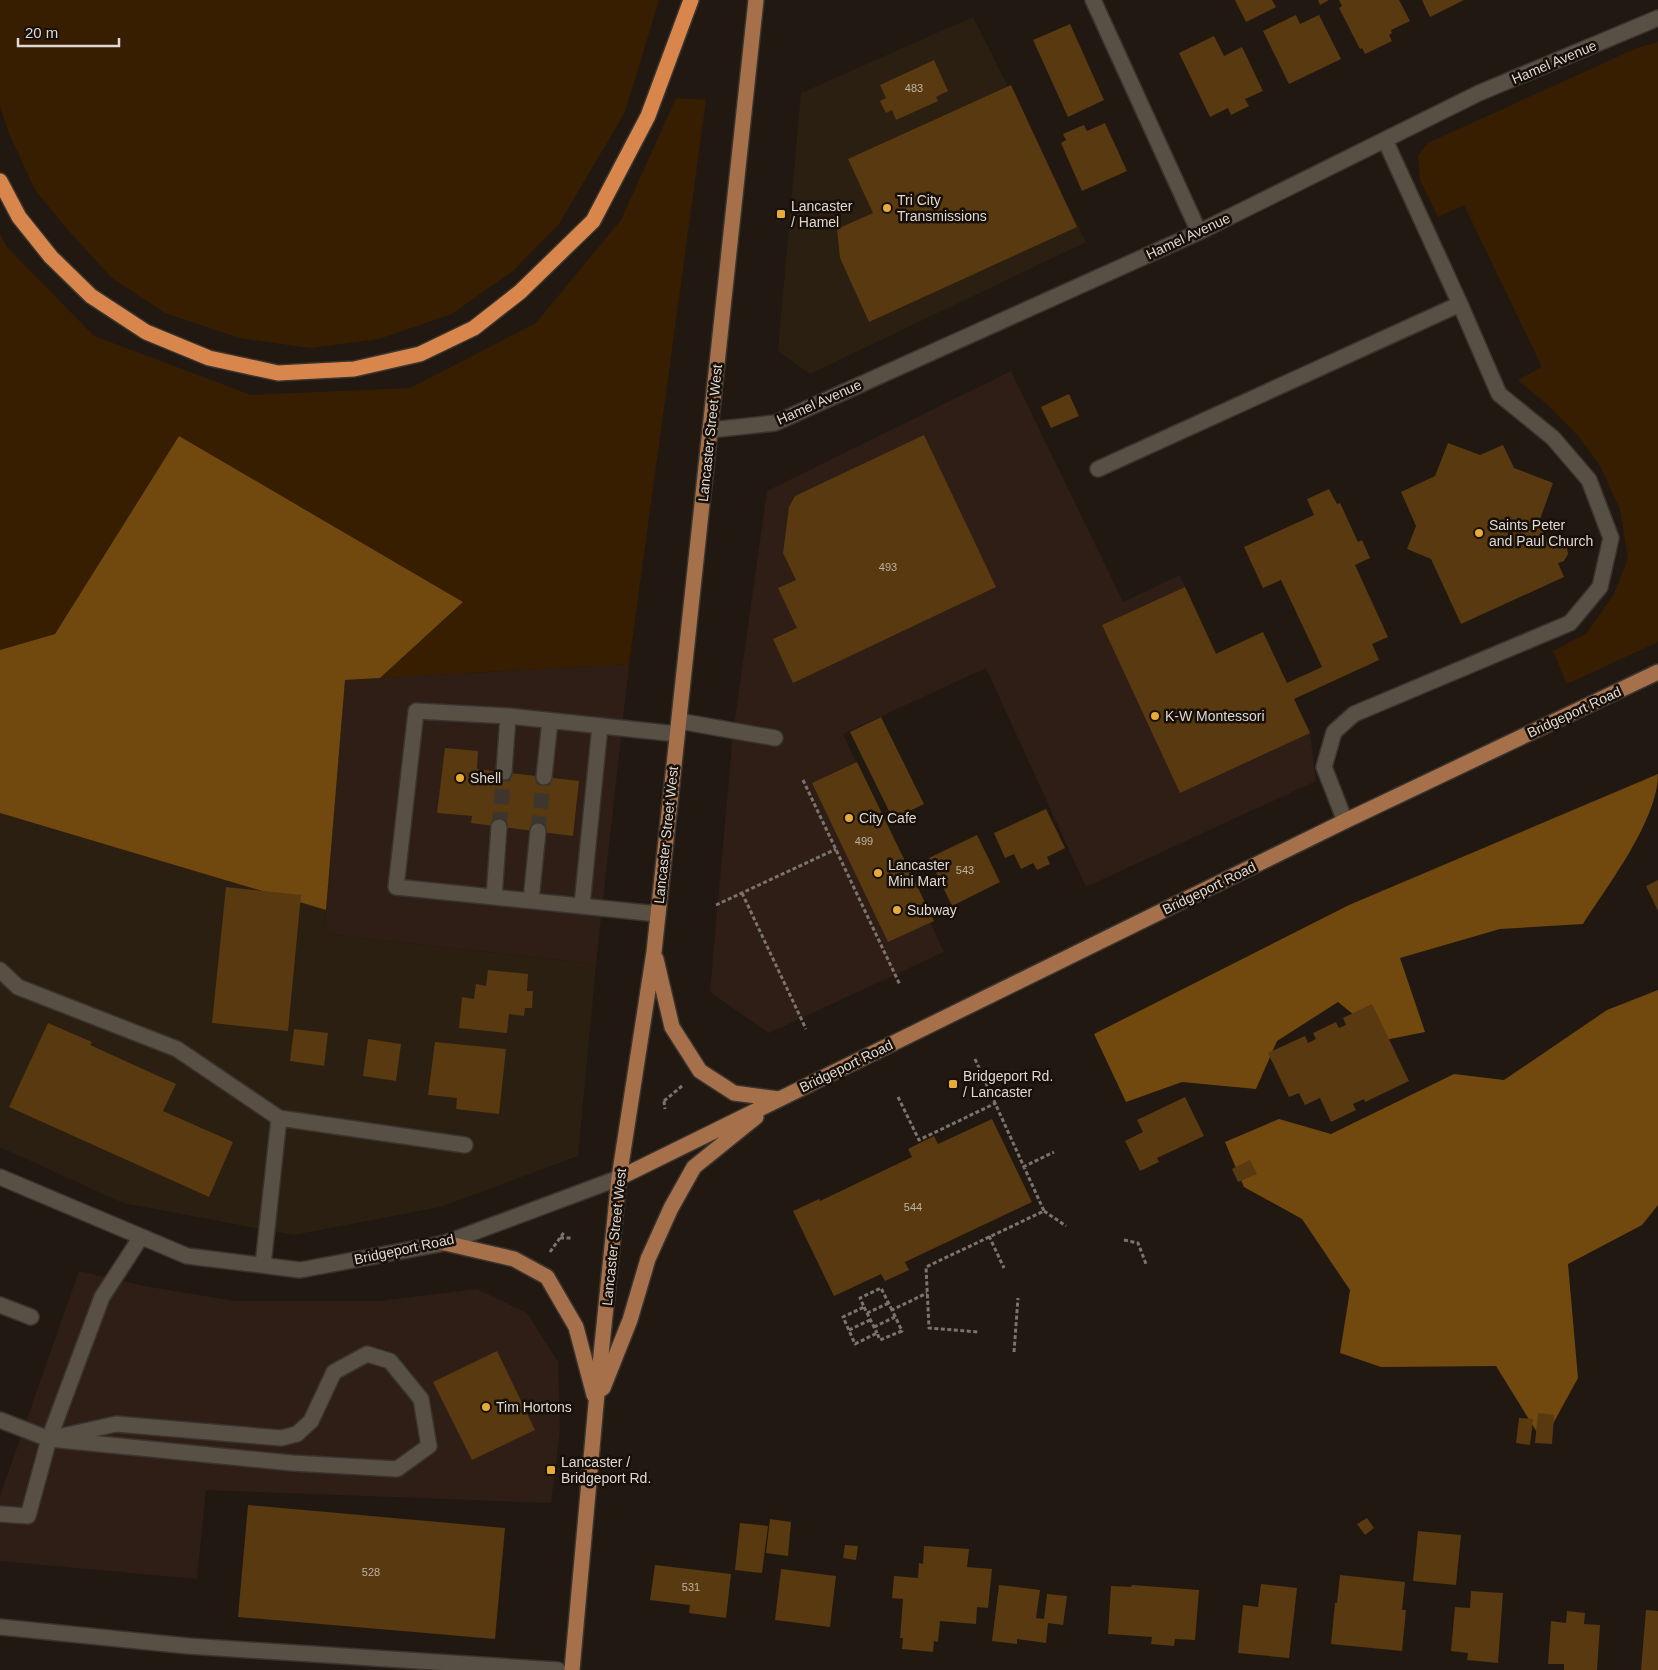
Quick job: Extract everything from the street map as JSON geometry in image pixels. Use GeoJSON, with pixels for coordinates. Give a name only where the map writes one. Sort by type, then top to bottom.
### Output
{"type":"FeatureCollection","features":[{"type":"Feature","properties":{"kind":"highway"},"geometry":{"type":"LineString","coordinates":[[0,181],[19,217],[51,257],[90,296],[146,332],[209,358],[278,373],[354,369],[420,354],[474,328],[520,292],[593,221],[648,116],[691,0]]}},
{"type":"Feature","properties":{"kind":"main road","name":"Lancaster Street West"},"geometry":{"type":"LineString","coordinates":[[572,1670],[619,1178],[654,952],[756,0]]}},
{"type":"Feature","properties":{"kind":"main road","name":"Bridgeport Road"},"geometry":{"type":"LineString","coordinates":[[619,1178],[1345,821],[1658,672]]}},
{"type":"Feature","properties":{"kind":"main road"},"geometry":{"type":"LineString","coordinates":[[654,952],[672,1027],[700,1071],[734,1093],[779,1099]]}},
{"type":"Feature","properties":{"kind":"main road"},"geometry":{"type":"LineString","coordinates":[[596,1404],[630,1320],[648,1259],[671,1208],[694,1167],[779,1099]]}},
{"type":"Feature","properties":{"kind":"main road"},"geometry":{"type":"LineString","coordinates":[[445,1243],[514,1259],[547,1277],[576,1327],[596,1404]]}},
{"type":"Feature","properties":{"kind":"street"},"geometry":{"type":"LineString","coordinates":[[1093,0],[1198,232]]}},
{"type":"Feature","properties":{"kind":"street","name":"Hamel Avenue"},"geometry":{"type":"LineString","coordinates":[[710,430],[775,423],[1198,232],[1479,94],[1658,18]]}},
{"type":"Feature","properties":{"kind":"street"},"geometry":{"type":"LineString","coordinates":[[1345,821],[1324,767],[1334,732],[1354,714],[1570,623],[1600,587],[1611,538],[1589,480],[1553,438],[1499,394],[1385,140]]}},
{"type":"Feature","properties":{"kind":"street"},"geometry":{"type":"LineString","coordinates":[[1098,469],[1460,304]]}},
{"type":"Feature","properties":{"kind":"street"},"geometry":{"type":"LineString","coordinates":[[658,914],[396,886],[416,711],[508,716],[600,726],[678,727],[775,738]]}},
{"type":"Feature","properties":{"kind":"street"},"geometry":{"type":"LineString","coordinates":[[504,772],[508,716]]}},
{"type":"Feature","properties":{"kind":"street"},"geometry":{"type":"LineString","coordinates":[[544,777],[550,721]]}},
{"type":"Feature","properties":{"kind":"street"},"geometry":{"type":"LineString","coordinates":[[582,905],[600,726]]}},
{"type":"Feature","properties":{"kind":"street"},"geometry":{"type":"LineString","coordinates":[[494,897],[499,827]]}},
{"type":"Feature","properties":{"kind":"street"},"geometry":{"type":"LineString","coordinates":[[531,900],[538,831]]}},
{"type":"Feature","properties":{"kind":"street"},"geometry":{"type":"LineString","coordinates":[[0,970],[18,987],[177,1049],[278,1118],[465,1145]]}},
{"type":"Feature","properties":{"kind":"street"},"geometry":{"type":"LineString","coordinates":[[262,1265],[278,1118]]}},
{"type":"Feature","properties":{"kind":"street","name":"Bridgeport Road"},"geometry":{"type":"LineString","coordinates":[[0,1177],[187,1256],[300,1270],[445,1243],[619,1178]]}},
{"type":"Feature","properties":{"kind":"street"},"geometry":{"type":"LineString","coordinates":[[0,1514],[28,1516],[49,1439],[102,1297],[141,1237]]}},
{"type":"Feature","properties":{"kind":"street"},"geometry":{"type":"LineString","coordinates":[[0,1305],[31,1317]]}},
{"type":"Feature","properties":{"kind":"street"},"geometry":{"type":"LineString","coordinates":[[0,1420],[49,1439],[292,1463],[397,1469],[429,1446],[421,1399],[390,1361],[367,1354],[334,1372],[311,1422],[297,1434],[280,1438],[116,1424],[49,1439]]}},
{"type":"Feature","properties":{"kind":"street"},"geometry":{"type":"LineString","coordinates":[[0,1627],[188,1646],[558,1670]]}},
{"type":"Feature","properties":{"kind":"path"},"geometry":{"type":"LineString","coordinates":[[803,780],[900,985]]}},
{"type":"Feature","properties":{"kind":"path"},"geometry":{"type":"LineString","coordinates":[[716,905],[836,849]]}},
{"type":"Feature","properties":{"kind":"path"},"geometry":{"type":"LineString","coordinates":[[742,893],[806,1029]]}},
{"type":"Feature","properties":{"kind":"path"},"geometry":{"type":"LineString","coordinates":[[976,1059],[1044,1211],[1066,1226]]}},
{"type":"Feature","properties":{"kind":"path"},"geometry":{"type":"LineString","coordinates":[[664,1101],[684,1084]]}},
{"type":"Feature","properties":{"kind":"path"},"geometry":{"type":"LineString","coordinates":[[898,1097],[919,1140],[996,1103]]}},
{"type":"Feature","properties":{"kind":"path"},"geometry":{"type":"LineString","coordinates":[[658,1099],[664,1101]]}},
{"type":"Feature","properties":{"kind":"path"},"geometry":{"type":"LineString","coordinates":[[664,1101],[665,1109]]}},
{"type":"Feature","properties":{"kind":"path"},"geometry":{"type":"LineString","coordinates":[[1023,1167],[1054,1152]]}},
{"type":"Feature","properties":{"kind":"path"},"geometry":{"type":"LineString","coordinates":[[978,1332],[929,1328],[926,1266],[1044,1211]]}},
{"type":"Feature","properties":{"kind":"path"},"geometry":{"type":"LineString","coordinates":[[548,1254],[565,1231]]}},
{"type":"Feature","properties":{"kind":"path"},"geometry":{"type":"LineString","coordinates":[[989,1236],[1004,1268]]}},
{"type":"Feature","properties":{"kind":"path"},"geometry":{"type":"LineString","coordinates":[[560,1238],[573,1238]]}},
{"type":"Feature","properties":{"kind":"path"},"geometry":{"type":"LineString","coordinates":[[1124,1240],[1138,1243],[1146,1264]]}},
{"type":"Feature","properties":{"kind":"path"},"geometry":{"type":"LineString","coordinates":[[881,1288],[888,1303],[902,1331],[880,1340],[860,1298],[881,1288]]}},
{"type":"Feature","properties":{"kind":"path"},"geometry":{"type":"LineString","coordinates":[[892,1310],[927,1293]]}},
{"type":"Feature","properties":{"kind":"path"},"geometry":{"type":"LineString","coordinates":[[1014,1352],[1018,1298]]}},
{"type":"Feature","properties":{"kind":"path"},"geometry":{"type":"LineString","coordinates":[[867,1313],[888,1303]]}},
{"type":"Feature","properties":{"kind":"path"},"geometry":{"type":"LineString","coordinates":[[864,1307],[843,1316],[855,1344],[877,1333]]}},
{"type":"Feature","properties":{"kind":"path"},"geometry":{"type":"LineString","coordinates":[[874,1327],[895,1317]]}},
{"type":"Feature","properties":{"kind":"path"},"geometry":{"type":"LineString","coordinates":[[849,1330],[870,1320]]}},
{"type":"Feature","properties":{"kind":"shaded area"},"geometry":{"type":"Polygon","coordinates":[[[0,0],[659,0],[625,112],[559,224],[513,271],[452,314],[379,339],[310,348],[239,338],[165,313],[112,278],[67,229],[35,190],[8,131],[0,106],[0,0]]]}},
{"type":"Feature","properties":{"kind":"shaded area"},"geometry":{"type":"Polygon","coordinates":[[[973,17],[1086,242],[810,374],[778,351],[801,93],[973,17]]]}},
{"type":"Feature","properties":{"kind":"shaded area"},"geometry":{"type":"Polygon","coordinates":[[[1658,42],[1658,642],[1567,684],[1553,651],[1586,634],[1614,594],[1628,559],[1620,509],[1599,464],[1580,438],[1549,406],[1518,380],[1542,367],[1464,205],[1438,217],[1420,180],[1418,156],[1428,143],[1637,48],[1658,42]]]}},
{"type":"Feature","properties":{"kind":"shaded area"},"geometry":{"type":"Polygon","coordinates":[[[676,98],[706,100],[629,664],[380,678],[463,602],[179,436],[55,634],[0,650],[0,234],[7,247],[94,336],[251,395],[410,388],[536,323],[621,220],[676,98]]]}},
{"type":"Feature","properties":{"kind":"shaded area"},"geometry":{"type":"Polygon","coordinates":[[[1011,371],[1123,602],[1180,575],[1216,653],[1263,632],[1310,733],[1316,781],[1086,887],[986,668],[843,734],[944,952],[769,1033],[710,992],[733,733],[767,491],[1011,371]]]}},
{"type":"Feature","properties":{"kind":"shaded area"},"geometry":{"type":"Polygon","coordinates":[[[179,436],[463,602],[380,678],[345,680],[326,910],[0,813],[0,650],[55,634],[179,436]]]}},
{"type":"Feature","properties":{"kind":"shaded area"},"geometry":{"type":"Polygon","coordinates":[[[629,664],[596,964],[324,934],[345,680],[629,664]]]}},
{"type":"Feature","properties":{"kind":"shaded area"},"geometry":{"type":"Polygon","coordinates":[[[1658,774],[1656,792],[1641,831],[1618,872],[1583,924],[1500,929],[1400,958],[1425,1032],[1385,1040],[1338,1002],[1277,1041],[1256,1089],[1182,1082],[1126,1102],[1094,1034],[1349,905],[1658,774]]]}},
{"type":"Feature","properties":{"kind":"shaded area"},"geometry":{"type":"Polygon","coordinates":[[[0,813],[326,910],[325,934],[596,964],[578,1156],[440,1207],[294,1235],[123,1203],[0,1147],[0,813]]]}},
{"type":"Feature","properties":{"kind":"shaded area"},"geometry":{"type":"Polygon","coordinates":[[[1658,990],[1658,1205],[1642,1225],[1568,1264],[1578,1378],[1543,1442],[1496,1366],[1381,1367],[1340,1353],[1350,1290],[1302,1219],[1244,1187],[1225,1142],[1279,1119],[1331,1134],[1454,1074],[1504,1080],[1607,1010],[1658,990]]]}},
{"type":"Feature","properties":{"kind":"shaded area"},"geometry":{"type":"Polygon","coordinates":[[[79,1271],[144,1286],[235,1301],[380,1301],[477,1289],[527,1313],[558,1362],[560,1430],[551,1503],[206,1490],[197,1579],[0,1561],[0,1496],[79,1271]]]}},
{"type":"Feature","properties":{"kind":"building"},"geometry":{"type":"Polygon","coordinates":[[[1235,0],[1272,0],[1276,7],[1246,22],[1235,0]]]}},
{"type":"Feature","properties":{"kind":"building"},"geometry":{"type":"Polygon","coordinates":[[[1318,0],[1329,0],[1320,5],[1318,0]]]}},
{"type":"Feature","properties":{"kind":"building"},"geometry":{"type":"Polygon","coordinates":[[[1339,0],[1399,0],[1410,21],[1391,30],[1392,33],[1389,35],[1392,41],[1365,54],[1362,48],[1360,49],[1339,8],[1342,6],[1339,0]]]}},
{"type":"Feature","properties":{"kind":"building"},"geometry":{"type":"Polygon","coordinates":[[[1422,0],[1464,0],[1430,17],[1422,0]]]}},
{"type":"Feature","properties":{"kind":"building"},"geometry":{"type":"Polygon","coordinates":[[[1296,15],[1300,24],[1319,15],[1341,59],[1289,84],[1263,31],[1296,15]]]}},
{"type":"Feature","properties":{"kind":"building"},"geometry":{"type":"Polygon","coordinates":[[[1070,24],[1104,100],[1068,117],[1033,40],[1070,24]]]}},
{"type":"Feature","properties":{"kind":"building"},"geometry":{"type":"Polygon","coordinates":[[[1214,36],[1224,56],[1242,47],[1263,91],[1245,99],[1249,106],[1231,115],[1228,108],[1210,117],[1179,53],[1214,36]]]}},
{"type":"Feature","properties":{"kind":"building"},"geometry":{"type":"Polygon","coordinates":[[[934,60],[948,91],[936,97],[938,101],[896,120],[892,110],[886,113],[880,101],[886,98],[880,85],[934,60]]]}},
{"type":"Feature","properties":{"kind":"building"},"geometry":{"type":"Polygon","coordinates":[[[1011,85],[1077,227],[869,322],[840,258],[837,229],[873,213],[848,159],[1011,85]]]}},
{"type":"Feature","properties":{"kind":"building"},"geometry":{"type":"Polygon","coordinates":[[[1105,123],[1127,171],[1082,191],[1061,143],[1066,140],[1063,134],[1084,125],[1087,131],[1105,123]]]}},
{"type":"Feature","properties":{"kind":"building"},"geometry":{"type":"Polygon","coordinates":[[[1069,394],[1079,416],[1051,428],[1041,407],[1069,394]]]}},
{"type":"Feature","properties":{"kind":"building"},"geometry":{"type":"Polygon","coordinates":[[[924,435],[996,587],[793,683],[773,639],[797,628],[778,588],[796,580],[783,553],[789,507],[795,496],[924,435]]]}},
{"type":"Feature","properties":{"kind":"building","name":"Saints Peter and Paul Church"},"geometry":{"type":"Polygon","coordinates":[[[1448,443],[1480,455],[1503,445],[1514,468],[1553,483],[1539,522],[1548,542],[1559,540],[1564,543],[1568,554],[1564,561],[1558,563],[1564,577],[1461,624],[1431,559],[1407,549],[1416,526],[1401,492],[1435,476],[1448,443]]]}},
{"type":"Feature","properties":{"kind":"building"},"geometry":{"type":"Polygon","coordinates":[[[1329,489],[1337,504],[1340,503],[1358,542],[1362,540],[1370,558],[1355,565],[1388,637],[1372,644],[1379,660],[1294,699],[1310,733],[1180,793],[1102,625],[1185,587],[1216,654],[1263,632],[1287,683],[1322,667],[1281,580],[1263,588],[1244,547],[1314,515],[1307,499],[1329,489]]]}},
{"type":"Feature","properties":{"kind":"building"},"geometry":{"type":"Polygon","coordinates":[[[881,717],[924,804],[893,819],[850,732],[881,717]]]}},
{"type":"Feature","properties":{"kind":"building"},"geometry":{"type":"Polygon","coordinates":[[[445,748],[478,751],[477,769],[579,781],[573,836],[471,823],[472,816],[437,813],[445,748]]]}},
{"type":"Feature","properties":{"kind":"building"},"geometry":{"type":"Polygon","coordinates":[[[857,762],[934,921],[888,942],[812,783],[857,762]]]}},
{"type":"Feature","properties":{"kind":"building"},"geometry":{"type":"Polygon","coordinates":[[[1046,809],[1065,848],[1047,857],[1050,864],[1037,870],[1033,863],[1021,869],[1014,854],[1005,858],[994,833],[1046,809]]]}},
{"type":"Feature","properties":{"kind":"building"},"geometry":{"type":"Polygon","coordinates":[[[977,835],[1000,882],[952,906],[929,858],[977,835]]]}},
{"type":"Feature","properties":{"kind":"building"},"geometry":{"type":"Polygon","coordinates":[[[1658,880],[1658,911],[1646,886],[1658,880]]]}},
{"type":"Feature","properties":{"kind":"building"},"geometry":{"type":"Polygon","coordinates":[[[226,887],[301,895],[288,1031],[212,1023],[226,887]]]}},
{"type":"Feature","properties":{"kind":"building"},"geometry":{"type":"Polygon","coordinates":[[[488,970],[528,974],[527,991],[533,991],[532,1008],[525,1008],[524,1016],[509,1014],[507,1033],[459,1028],[462,997],[474,999],[476,984],[486,986],[488,970]]]}},
{"type":"Feature","properties":{"kind":"building"},"geometry":{"type":"Polygon","coordinates":[[[1372,1004],[1409,1081],[1365,1102],[1364,1099],[1353,1104],[1356,1110],[1331,1122],[1320,1098],[1305,1105],[1299,1093],[1289,1097],[1268,1053],[1305,1036],[1308,1043],[1316,1039],[1313,1033],[1336,1022],[1339,1028],[1346,1025],[1343,1018],[1372,1004]]]}},
{"type":"Feature","properties":{"kind":"building"},"geometry":{"type":"Polygon","coordinates":[[[48,1023],[92,1042],[90,1045],[176,1084],[163,1111],[233,1142],[209,1197],[9,1107],[48,1023]]]}},
{"type":"Feature","properties":{"kind":"building"},"geometry":{"type":"Polygon","coordinates":[[[294,1029],[328,1033],[324,1066],[290,1061],[294,1029]]]}},
{"type":"Feature","properties":{"kind":"building"},"geometry":{"type":"Polygon","coordinates":[[[368,1039],[401,1044],[396,1081],[363,1076],[368,1039]]]}},
{"type":"Feature","properties":{"kind":"building"},"geometry":{"type":"Polygon","coordinates":[[[435,1042],[506,1049],[499,1114],[456,1109],[457,1098],[428,1095],[435,1042]]]}},
{"type":"Feature","properties":{"kind":"building"},"geometry":{"type":"Polygon","coordinates":[[[1185,1097],[1204,1136],[1157,1158],[1159,1162],[1140,1171],[1125,1141],[1143,1132],[1137,1120],[1185,1097]]]}},
{"type":"Feature","properties":{"kind":"building"},"geometry":{"type":"Polygon","coordinates":[[[992,1119],[1032,1202],[905,1262],[909,1270],[885,1281],[881,1274],[834,1296],[793,1211],[819,1199],[820,1201],[912,1157],[908,1149],[934,1136],[938,1144],[992,1119]]]}},
{"type":"Feature","properties":{"kind":"building"},"geometry":{"type":"Polygon","coordinates":[[[1250,1160],[1257,1174],[1238,1182],[1232,1169],[1250,1160]]]}},
{"type":"Feature","properties":{"kind":"building"},"geometry":{"type":"Polygon","coordinates":[[[497,1351],[535,1430],[472,1460],[433,1382],[497,1351]]]}},
{"type":"Feature","properties":{"kind":"building"},"geometry":{"type":"Polygon","coordinates":[[[1538,1413],[1554,1415],[1552,1444],[1535,1443],[1538,1413]]]}},
{"type":"Feature","properties":{"kind":"building"},"geometry":{"type":"Polygon","coordinates":[[[1519,1418],[1533,1419],[1530,1445],[1516,1443],[1519,1418]]]}},
{"type":"Feature","properties":{"kind":"building"},"geometry":{"type":"Polygon","coordinates":[[[248,1505],[505,1528],[495,1639],[238,1617],[248,1505]]]}},
{"type":"Feature","properties":{"kind":"building"},"geometry":{"type":"Polygon","coordinates":[[[1367,1518],[1374,1528],[1365,1535],[1357,1524],[1367,1518]]]}},
{"type":"Feature","properties":{"kind":"building"},"geometry":{"type":"Polygon","coordinates":[[[770,1519],[791,1522],[788,1556],[766,1553],[770,1519]]]}},
{"type":"Feature","properties":{"kind":"building"},"geometry":{"type":"Polygon","coordinates":[[[740,1523],[768,1526],[762,1573],[735,1570],[740,1523]]]}},
{"type":"Feature","properties":{"kind":"building"},"geometry":{"type":"Polygon","coordinates":[[[1418,1531],[1461,1535],[1456,1585],[1413,1581],[1418,1531]]]}},
{"type":"Feature","properties":{"kind":"building"},"geometry":{"type":"Polygon","coordinates":[[[845,1545],[858,1546],[856,1560],[843,1558],[845,1545]]]}},
{"type":"Feature","properties":{"kind":"building"},"geometry":{"type":"Polygon","coordinates":[[[924,1546],[969,1549],[967,1567],[992,1569],[988,1608],[977,1607],[976,1624],[940,1621],[938,1642],[934,1641],[933,1652],[902,1649],[903,1638],[900,1638],[903,1599],[892,1598],[894,1576],[918,1578],[919,1563],[923,1564],[924,1546]]]}},
{"type":"Feature","properties":{"kind":"building"},"geometry":{"type":"Polygon","coordinates":[[[655,1565],[731,1574],[726,1618],[689,1613],[690,1605],[650,1600],[655,1565]]]}},
{"type":"Feature","properties":{"kind":"building"},"geometry":{"type":"Polygon","coordinates":[[[781,1569],[836,1576],[830,1627],[775,1620],[781,1569]]]}},
{"type":"Feature","properties":{"kind":"building"},"geometry":{"type":"Polygon","coordinates":[[[1340,1575],[1405,1582],[1402,1610],[1406,1610],[1402,1651],[1331,1644],[1340,1575]]]}},
{"type":"Feature","properties":{"kind":"building"},"geometry":{"type":"Polygon","coordinates":[[[1261,1584],[1297,1588],[1289,1658],[1238,1653],[1243,1605],[1258,1607],[1261,1584]]]}},
{"type":"Feature","properties":{"kind":"building"},"geometry":{"type":"Polygon","coordinates":[[[999,1585],[1040,1590],[1036,1618],[1044,1619],[1047,1594],[1067,1596],[1063,1625],[1048,1623],[1046,1643],[1017,1639],[1017,1644],[992,1641],[999,1585]]]}},
{"type":"Feature","properties":{"kind":"building"},"geometry":{"type":"Polygon","coordinates":[[[1132,1585],[1199,1590],[1195,1640],[1175,1639],[1174,1646],[1151,1644],[1152,1637],[1108,1634],[1111,1586],[1131,1587],[1132,1585]]]}},
{"type":"Feature","properties":{"kind":"building"},"geometry":{"type":"Polygon","coordinates":[[[1471,1591],[1503,1593],[1498,1663],[1467,1660],[1468,1653],[1451,1651],[1455,1607],[1470,1608],[1471,1591]]]}},
{"type":"Feature","properties":{"kind":"building"},"geometry":{"type":"Polygon","coordinates":[[[1646,1610],[1658,1611],[1658,1670],[1641,1670],[1646,1610]]]}},
{"type":"Feature","properties":{"kind":"building"},"geometry":{"type":"Polygon","coordinates":[[[1567,1611],[1585,1613],[1584,1624],[1600,1625],[1597,1670],[1564,1670],[1564,1664],[1548,1664],[1551,1621],[1566,1623],[1567,1611]]]}},
{"type":"Feature","properties":{"kind":"tunnel"},"geometry":{"type":"LineString","coordinates":[[499,827],[504,772]]}},
{"type":"Feature","properties":{"kind":"tunnel"},"geometry":{"type":"LineString","coordinates":[[538,831],[544,777]]}},
{"type":"Feature","properties":{"kind":"place","name":"Tri City Transmissions"},"geometry":{"type":"Point","coordinates":[887,208]}},
{"type":"Feature","properties":{"kind":"place","name":"Lancaster / Hamel"},"geometry":{"type":"Point","coordinates":[781,214]}},
{"type":"Feature","properties":{"kind":"place","name":"Saints Peter and Paul Church"},"geometry":{"type":"Point","coordinates":[1479,533]}},
{"type":"Feature","properties":{"kind":"place","name":"K-W Montessori"},"geometry":{"type":"Point","coordinates":[1155,716]}},
{"type":"Feature","properties":{"kind":"place","name":"Shell"},"geometry":{"type":"Point","coordinates":[460,778]}},
{"type":"Feature","properties":{"kind":"place","name":"City Cafe"},"geometry":{"type":"Point","coordinates":[849,818]}},
{"type":"Feature","properties":{"kind":"place","name":"Lancaster Mini Mart"},"geometry":{"type":"Point","coordinates":[878,873]}},
{"type":"Feature","properties":{"kind":"place","name":"Subway"},"geometry":{"type":"Point","coordinates":[897,910]}},
{"type":"Feature","properties":{"kind":"place","name":"Bridgeport Rd. / Lancaster"},"geometry":{"type":"Point","coordinates":[953,1084]}},
{"type":"Feature","properties":{"kind":"place","name":"Tim Hortons"},"geometry":{"type":"Point","coordinates":[486,1407]}},
{"type":"Feature","properties":{"kind":"place","name":"Lancaster / Bridgeport Rd."},"geometry":{"type":"Point","coordinates":[551,1470]}}]}
